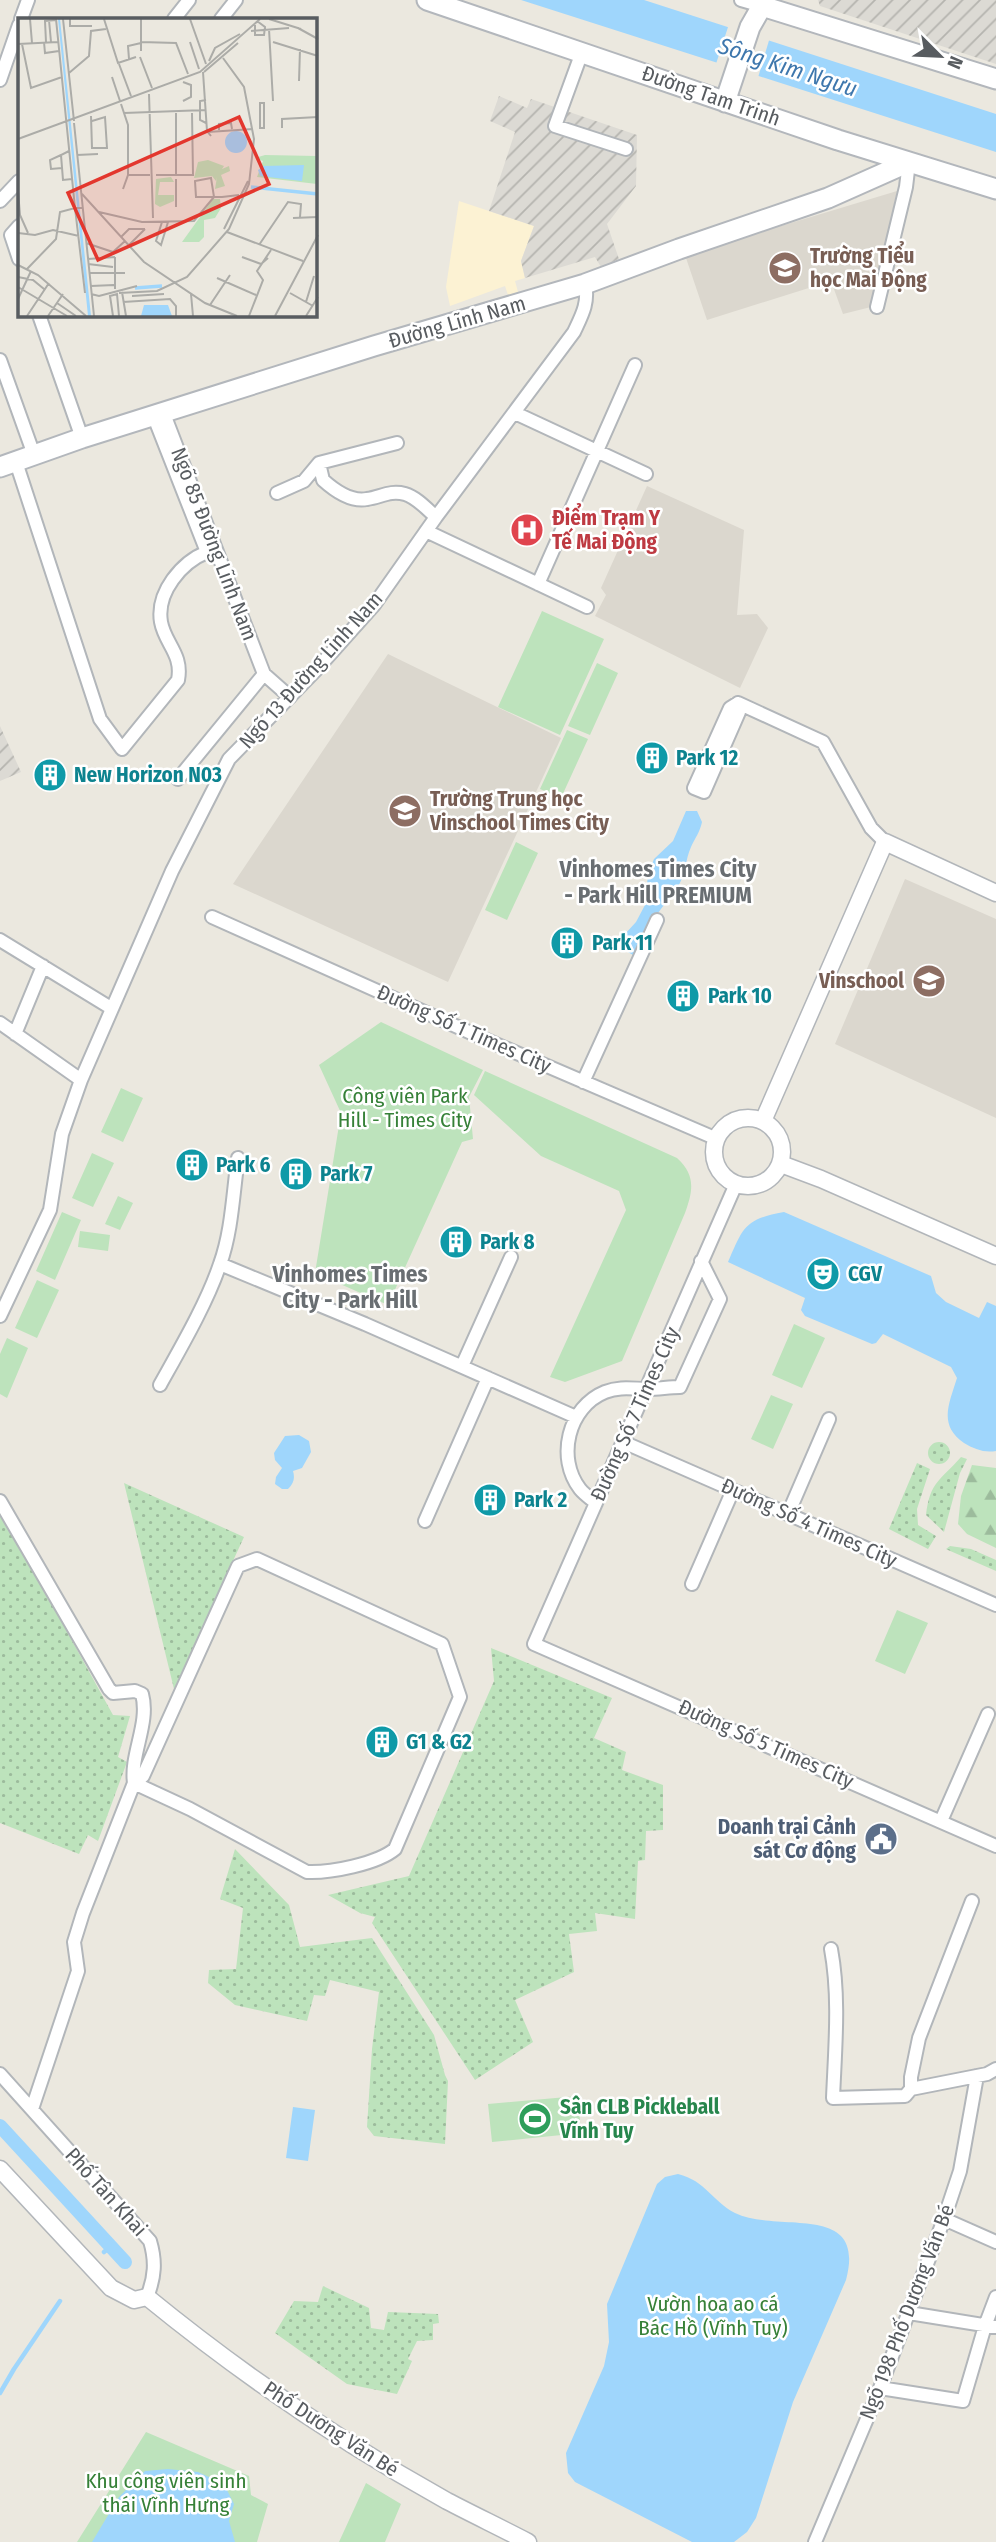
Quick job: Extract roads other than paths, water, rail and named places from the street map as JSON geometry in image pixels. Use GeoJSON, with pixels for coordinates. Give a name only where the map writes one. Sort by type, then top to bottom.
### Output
{"type":"FeatureCollection","features":[{"type":"Feature","properties":{"kind":"main road","name":"Đường Tam Trinh"},"geometry":{"type":"LineString","coordinates":[[427,0],[582,52],[728,93],[909,162],[996,190]]}},
{"type":"Feature","properties":{"kind":"main road"},"geometry":{"type":"LineString","coordinates":[[728,93],[750,27],[763,3],[996,79]]}},
{"type":"Feature","properties":{"kind":"main road","name":"Đường Lĩnh Nam"},"geometry":{"type":"LineString","coordinates":[[17,461],[374,346],[586,284],[679,248],[828,198],[909,162]]}},
{"type":"Feature","properties":{"kind":"street"},"geometry":{"type":"LineString","coordinates":[[21,18],[28,0]]}},
{"type":"Feature","properties":{"kind":"street"},"geometry":{"type":"LineString","coordinates":[[175,18],[189,0]]}},
{"type":"Feature","properties":{"kind":"street"},"geometry":{"type":"LineString","coordinates":[[222,18],[236,0]]}},
{"type":"Feature","properties":{"kind":"street"},"geometry":{"type":"LineString","coordinates":[[741,0],[763,3]]}},
{"type":"Feature","properties":{"kind":"street"},"geometry":{"type":"LineString","coordinates":[[0,80],[18,27]]}},
{"type":"Feature","properties":{"kind":"street"},"geometry":{"type":"LineString","coordinates":[[582,52],[555,126],[626,149]]}},
{"type":"Feature","properties":{"kind":"street"},"geometry":{"type":"LineString","coordinates":[[877,307],[906,187],[909,162]]}},
{"type":"Feature","properties":{"kind":"street"},"geometry":{"type":"LineString","coordinates":[[0,201],[18,182]]}},
{"type":"Feature","properties":{"kind":"street"},"geometry":{"type":"LineString","coordinates":[[15,231],[18,252]]}},
{"type":"Feature","properties":{"kind":"street","name":"Ngõ 13 Đường Lĩnh Nam"},"geometry":{"type":"LineString","coordinates":[[0,1317],[50,1210],[62,1135],[81,1080],[172,871],[229,759],[316,670],[374,605],[574,332],[585,309],[588,296],[586,284]]}},
{"type":"Feature","properties":{"kind":"street"},"geometry":{"type":"LineString","coordinates":[[40,317],[82,438]]}},
{"type":"Feature","properties":{"kind":"street"},"geometry":{"type":"LineString","coordinates":[[0,360],[17,461],[100,719],[122,749],[178,680],[180,667],[161,622],[163,601],[169,584],[183,567],[194,557],[207,552],[159,415]]}},
{"type":"Feature","properties":{"kind":"street"},"geometry":{"type":"LineString","coordinates":[[538,584],[635,365]]}},
{"type":"Feature","properties":{"kind":"street"},"geometry":{"type":"LineString","coordinates":[[515,412],[646,474]]}},
{"type":"Feature","properties":{"kind":"street","name":"Ngõ 85 Đường Lĩnh Nam"},"geometry":{"type":"LineString","coordinates":[[159,415],[264,674],[290,697]]}},
{"type":"Feature","properties":{"kind":"street"},"geometry":{"type":"LineString","coordinates":[[277,493],[304,481],[319,463],[397,443]]}},
{"type":"Feature","properties":{"kind":"street"},"geometry":{"type":"LineString","coordinates":[[319,463],[323,480],[349,497],[366,499],[389,492],[402,493],[409,495],[436,517]]}},
{"type":"Feature","properties":{"kind":"street"},"geometry":{"type":"LineString","coordinates":[[426,531],[587,607]]}},
{"type":"Feature","properties":{"kind":"street"},"geometry":{"type":"LineString","coordinates":[[178,779],[264,674]]}},
{"type":"Feature","properties":{"kind":"street"},"geometry":{"type":"LineString","coordinates":[[738,703],[739,712],[704,792],[694,788],[730,708],[738,703]]}},
{"type":"Feature","properties":{"kind":"street"},"geometry":{"type":"LineString","coordinates":[[738,703],[823,742],[871,828],[885,842],[996,893]]}},
{"type":"Feature","properties":{"kind":"street"},"geometry":{"type":"LineString","coordinates":[[763,1121],[885,842]]}},
{"type":"Feature","properties":{"kind":"street","name":"Đường Số 1 Times City"},"geometry":{"type":"LineString","coordinates":[[212,917],[717,1139]]}},
{"type":"Feature","properties":{"kind":"street"},"geometry":{"type":"LineString","coordinates":[[583,1082],[657,920]]}},
{"type":"Feature","properties":{"kind":"street"},"geometry":{"type":"LineString","coordinates":[[0,940],[111,1008]]}},
{"type":"Feature","properties":{"kind":"street"},"geometry":{"type":"LineString","coordinates":[[15,1034],[43,967]]}},
{"type":"Feature","properties":{"kind":"street"},"geometry":{"type":"LineString","coordinates":[[0,1023],[81,1080]]}},
{"type":"Feature","properties":{"kind":"street"},"geometry":{"type":"LineString","coordinates":[[750,1117],[763,1121],[774,1128],[780,1139],[783,1152],[781,1164],[775,1174],[757,1185],[736,1184],[724,1177],[717,1166],[714,1152],[717,1139],[724,1127],[736,1120],[750,1117]]}},
{"type":"Feature","properties":{"kind":"street"},"geometry":{"type":"LineString","coordinates":[[160,1385],[183,1344],[220,1265],[227,1237],[238,1158]]}},
{"type":"Feature","properties":{"kind":"street"},"geometry":{"type":"LineString","coordinates":[[781,1164],[996,1256]]}},
{"type":"Feature","properties":{"kind":"street","name":"Đường Số 7 Times City"},"geometry":{"type":"LineString","coordinates":[[534,1644],[736,1184]]}},
{"type":"Feature","properties":{"kind":"street"},"geometry":{"type":"LineString","coordinates":[[462,1366],[511,1257]]}},
{"type":"Feature","properties":{"kind":"street"},"geometry":{"type":"LineString","coordinates":[[596,1503],[579,1488],[569,1467],[567,1444],[576,1417],[586,1404],[604,1392],[625,1387],[680,1387],[720,1299],[701,1261]]}},
{"type":"Feature","properties":{"kind":"street"},"geometry":{"type":"LineString","coordinates":[[220,1265],[462,1366],[576,1417]]}},
{"type":"Feature","properties":{"kind":"street"},"geometry":{"type":"LineString","coordinates":[[425,1521],[488,1378]]}},
{"type":"Feature","properties":{"kind":"street"},"geometry":{"type":"LineString","coordinates":[[788,1514],[830,1419]]}},
{"type":"Feature","properties":{"kind":"street","name":"Đường Số 4 Times City"},"geometry":{"type":"LineString","coordinates":[[623,1441],[996,1605]]}},
{"type":"Feature","properties":{"kind":"street"},"geometry":{"type":"LineString","coordinates":[[692,1584],[733,1490]]}},
{"type":"Feature","properties":{"kind":"street"},"geometry":{"type":"LineString","coordinates":[[0,1501],[109,1689],[113,1693],[139,1691],[142,1694],[143,1720],[132,1771],[134,1783]]}},
{"type":"Feature","properties":{"kind":"street"},"geometry":{"type":"LineString","coordinates":[[32,2109],[78,1971],[74,1942],[83,1913],[134,1783],[143,1776],[238,1566],[257,1559],[442,1644],[460,1697],[395,1849],[386,1857],[323,1873],[307,1872],[190,1809],[134,1783]]}},
{"type":"Feature","properties":{"kind":"street","name":"Đường Số 5 Times City"},"geometry":{"type":"LineString","coordinates":[[534,1644],[996,1846]]}},
{"type":"Feature","properties":{"kind":"street"},"geometry":{"type":"LineString","coordinates":[[941,1821],[988,1714]]}},
{"type":"Feature","properties":{"kind":"street"},"geometry":{"type":"LineString","coordinates":[[911,2089],[919,2038],[972,1901]]}},
{"type":"Feature","properties":{"kind":"street"},"geometry":{"type":"LineString","coordinates":[[831,1949],[834,1968],[833,2098],[905,2096],[911,2089],[987,2074],[996,2069]]}},
{"type":"Feature","properties":{"kind":"street","name":"Phố Tân Khai"},"geometry":{"type":"LineString","coordinates":[[0,2074],[150,2241],[154,2256],[154,2280],[147,2297]]}},
{"type":"Feature","properties":{"kind":"street","name":"Ngõ 198 Phố Dương Văn Bé"},"geometry":{"type":"LineString","coordinates":[[814,2542],[880,2388],[944,2219],[960,2171],[977,2076]]}},
{"type":"Feature","properties":{"kind":"street"},"geometry":{"type":"LineString","coordinates":[[0,2169],[111,2288],[134,2300],[147,2297]]}},
{"type":"Feature","properties":{"kind":"street"},"geometry":{"type":"LineString","coordinates":[[944,2219],[996,2242]]}},
{"type":"Feature","properties":{"kind":"street","name":"Phố Dương Văn Bé"},"geometry":{"type":"LineString","coordinates":[[147,2297],[243,2372],[316,2421],[430,2491],[528,2542]]}},
{"type":"Feature","properties":{"kind":"street"},"geometry":{"type":"LineString","coordinates":[[880,2388],[963,2401],[990,2326],[996,2297]]}},
{"type":"Feature","properties":{"kind":"street"},"geometry":{"type":"LineString","coordinates":[[909,2314],[990,2326]]}},
{"type":"Feature","properties":{"kind":"water","name":"Sông Kim Ngưu"},"geometry":{"type":"Polygon","coordinates":[[[521,0],[644,0],[996,114],[996,152],[521,0]]]}},
{"type":"Feature","properties":{"kind":"water"},"geometry":{"type":"Polygon","coordinates":[[[686,811],[697,811],[702,822],[699,832],[677,888],[652,923],[642,946],[633,955],[623,949],[625,934],[636,922],[645,905],[648,874],[654,859],[673,841],[686,811]]]}},
{"type":"Feature","properties":{"kind":"water"},"geometry":{"type":"Polygon","coordinates":[[[784,1212],[931,1276],[936,1293],[946,1302],[979,1318],[987,1302],[996,1306],[996,1451],[983,1451],[972,1447],[964,1443],[951,1429],[948,1414],[957,1378],[951,1367],[883,1334],[872,1344],[805,1316],[801,1310],[805,1298],[728,1262],[737,1241],[747,1227],[760,1218],[784,1212]]]}},
{"type":"Feature","properties":{"kind":"water"},"geometry":{"type":"Polygon","coordinates":[[[299,1435],[309,1441],[311,1452],[302,1468],[293,1471],[294,1480],[290,1487],[282,1489],[275,1484],[282,1468],[275,1460],[274,1453],[285,1436],[299,1435]]]}},
{"type":"Feature","properties":{"kind":"water"},"geometry":{"type":"Polygon","coordinates":[[[293,2107],[315,2110],[308,2161],[286,2158],[293,2107]]]}},
{"type":"Feature","properties":{"kind":"water","name":"Vườn hoa ao cá Bác Hồ (Vĩnh Tuy)"},"geometry":{"type":"Polygon","coordinates":[[[678,2174],[695,2181],[735,2213],[753,2219],[815,2225],[832,2230],[844,2239],[849,2255],[846,2280],[793,2402],[756,2518],[747,2532],[734,2542],[692,2542],[575,2482],[568,2473],[566,2453],[604,2366],[609,2342],[607,2304],[657,2184],[665,2177],[678,2174]]]}},
{"type":"Feature","properties":{"kind":"water"},"geometry":{"type":"Polygon","coordinates":[[[168,2469],[198,2472],[224,2484],[234,2504],[229,2521],[235,2542],[92,2542],[119,2497],[145,2471],[168,2469]]]}},
{"type":"Feature","properties":{"kind":"waterway"},"geometry":{"type":"LineString","coordinates":[[0,2126],[125,2262]]}},
{"type":"Feature","properties":{"kind":"waterway"},"geometry":{"type":"LineString","coordinates":[[104,2252],[111,2246]]}},
{"type":"Feature","properties":{"kind":"waterway"},"geometry":{"type":"LineString","coordinates":[[0,2393],[60,2301]]}},
{"type":"Feature","properties":{"kind":"place","name":"Trường Tiểu học Mai Động"},"geometry":{"type":"Point","coordinates":[785,268]}},
{"type":"Feature","properties":{"kind":"place","name":"Điểm Trạm Y Tế Mai Động"},"geometry":{"type":"Point","coordinates":[527,530]}},
{"type":"Feature","properties":{"kind":"place","name":"Park 12"},"geometry":{"type":"Point","coordinates":[652,758]}},
{"type":"Feature","properties":{"kind":"place","name":"New Horizon N03"},"geometry":{"type":"Point","coordinates":[50,775]}},
{"type":"Feature","properties":{"kind":"place","name":"Trường Trung học Vinschool Times City"},"geometry":{"type":"Point","coordinates":[405,811]}},
{"type":"Feature","properties":{"kind":"place","name":"Park 11"},"geometry":{"type":"Point","coordinates":[567,943]}},
{"type":"Feature","properties":{"kind":"place","name":"Vinschool"},"geometry":{"type":"Point","coordinates":[929,981]}},
{"type":"Feature","properties":{"kind":"place","name":"Park 10"},"geometry":{"type":"Point","coordinates":[683,996]}},
{"type":"Feature","properties":{"kind":"place","name":"Park 6"},"geometry":{"type":"Point","coordinates":[192,1165]}},
{"type":"Feature","properties":{"kind":"place","name":"Park 7"},"geometry":{"type":"Point","coordinates":[296,1174]}},
{"type":"Feature","properties":{"kind":"place","name":"Park 8"},"geometry":{"type":"Point","coordinates":[456,1242]}},
{"type":"Feature","properties":{"kind":"place","name":"CGV"},"geometry":{"type":"Point","coordinates":[823,1274]}},
{"type":"Feature","properties":{"kind":"place","name":"Park 2"},"geometry":{"type":"Point","coordinates":[490,1500]}},
{"type":"Feature","properties":{"kind":"place","name":"G1 & G2"},"geometry":{"type":"Point","coordinates":[382,1742]}},
{"type":"Feature","properties":{"kind":"place","name":"Doanh trại Cảnh sát Cơ động"},"geometry":{"type":"Point","coordinates":[881,1839]}},
{"type":"Feature","properties":{"kind":"place","name":"Sân CLB Pickleball Vĩnh Tuy"},"geometry":{"type":"Point","coordinates":[535,2119]}},
{"type":"Feature","properties":{"kind":"district","name":"Vinhomes Times City - Park Hill PREMIUM"},"geometry":{"type":"Point","coordinates":[658,882]}},
{"type":"Feature","properties":{"kind":"district","name":"Vinhomes Times City - Park Hill"},"geometry":{"type":"Point","coordinates":[350,1287]}},
{"type":"Feature","properties":{"kind":"park label","name":"Công viên Park Hill - Times City"},"geometry":{"type":"Point","coordinates":[405,1108]}},
{"type":"Feature","properties":{"kind":"park label","name":"Khu công viên sinh thái Vĩnh Hưng"},"geometry":{"type":"Point","coordinates":[166,2493]}}]}
